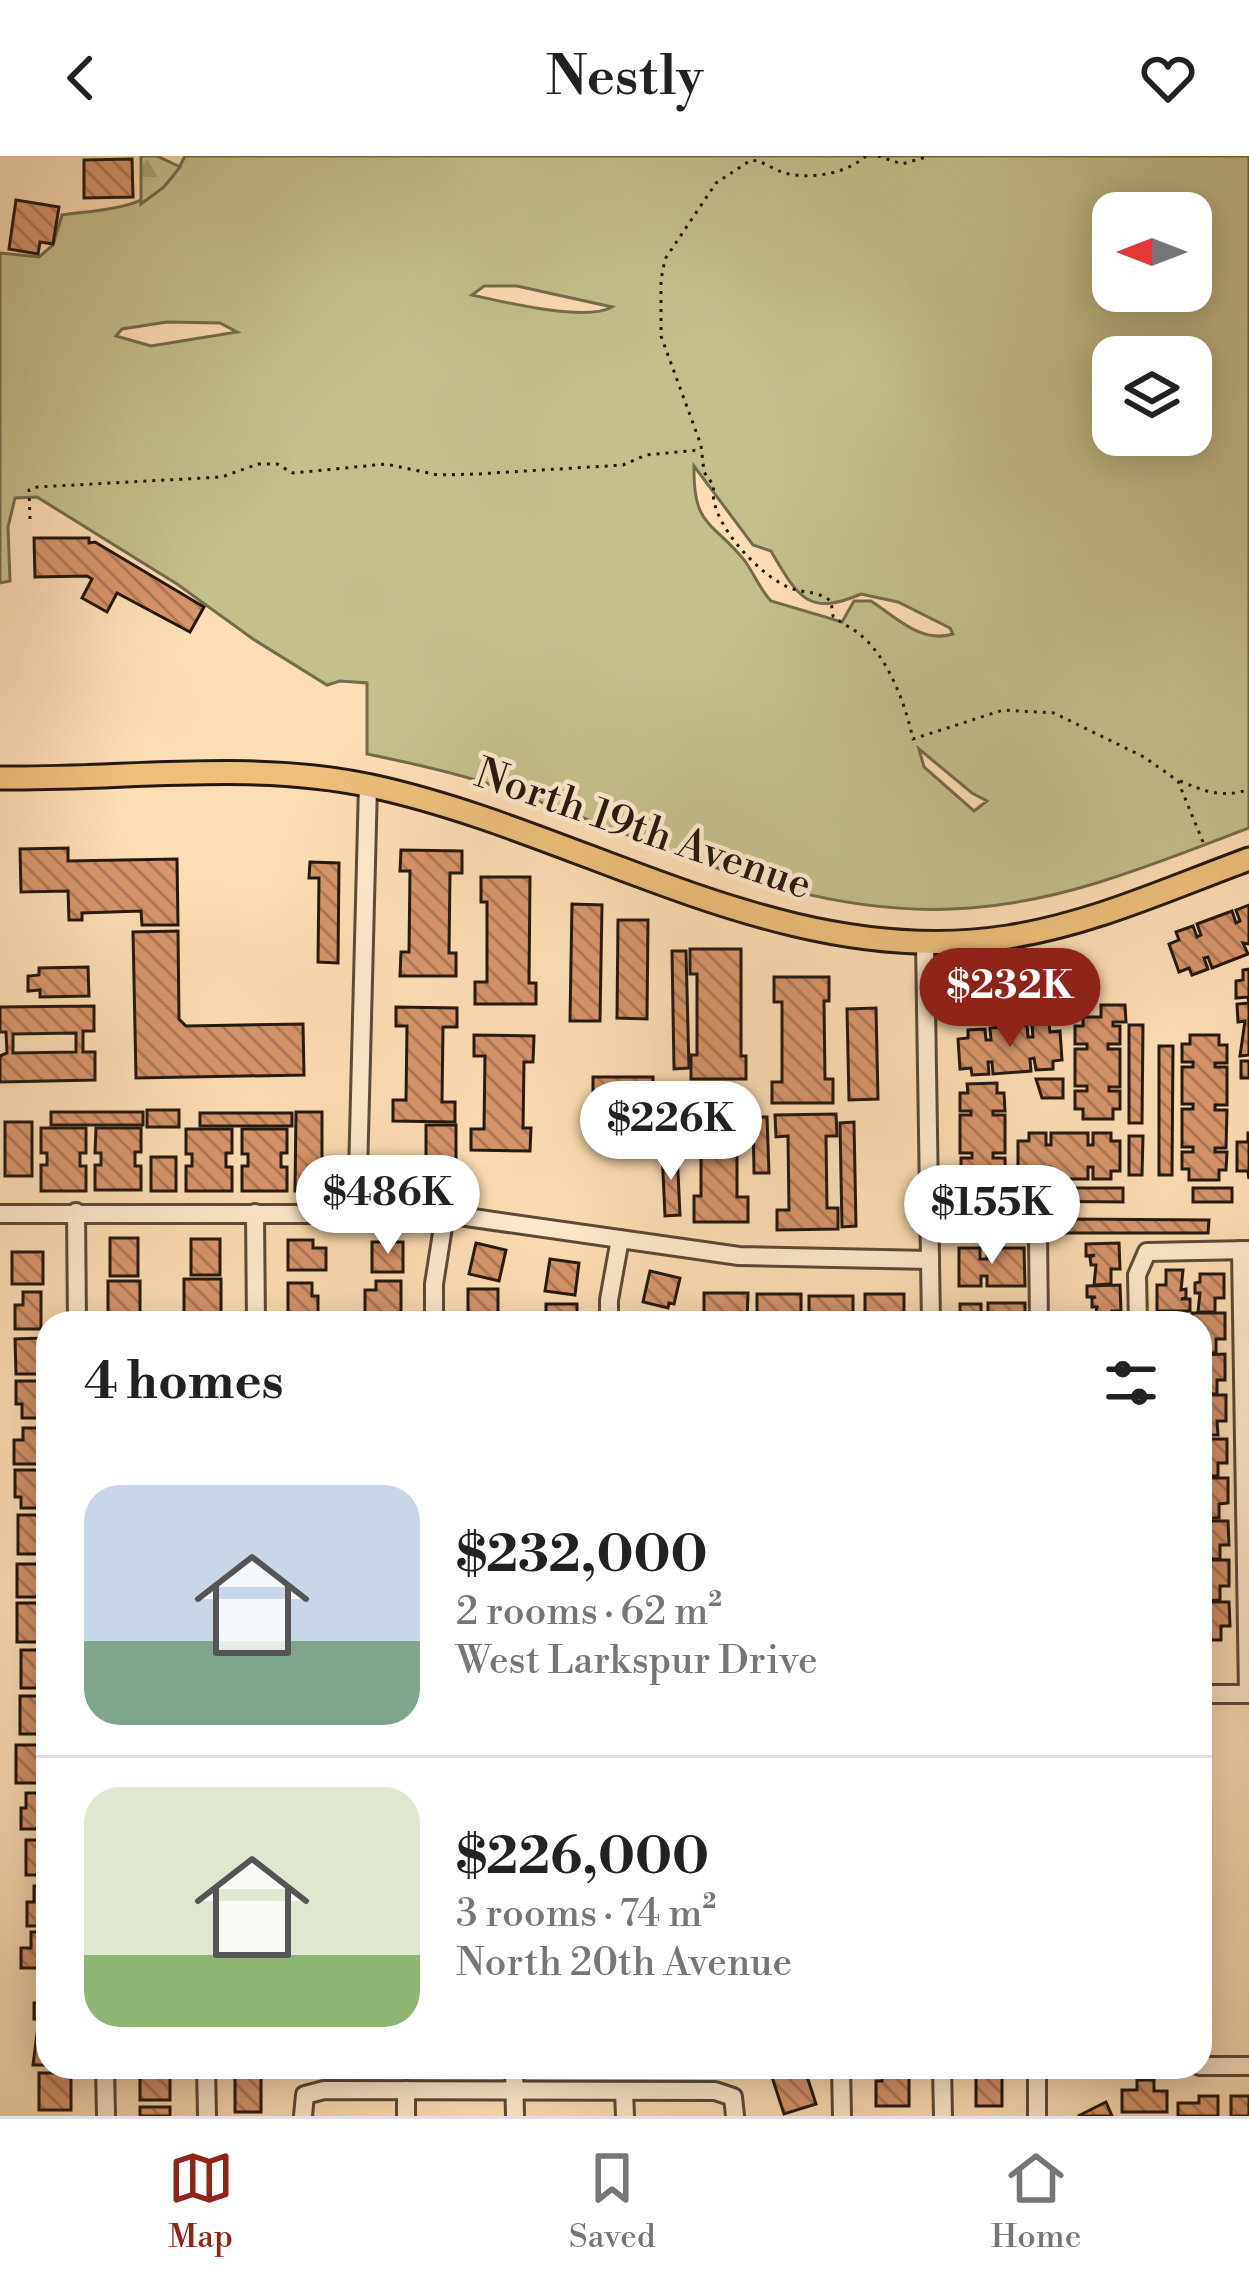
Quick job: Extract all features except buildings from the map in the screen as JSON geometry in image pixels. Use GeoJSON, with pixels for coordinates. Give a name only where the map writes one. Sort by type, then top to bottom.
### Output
{"type":"FeatureCollection","features":[{"type":"Feature","properties":{"kind":"main road","name":"North 19th Avenue"},"geometry":{"type":"LineString","coordinates":[[0,778],[314,776],[368,785],[448,804],[771,920],[850,937],[925,942],[1004,938],[1055,929],[1249,859]]}},
{"type":"Feature","properties":{"kind":"street"},"geometry":{"type":"LineString","coordinates":[[357,1214],[368,785]]}},
{"type":"Feature","properties":{"kind":"street"},"geometry":{"type":"LineString","coordinates":[[925,942],[931,1311]]}},
{"type":"Feature","properties":{"kind":"street"},"geometry":{"type":"LineString","coordinates":[[76,1212],[77,1311]]}},
{"type":"Feature","properties":{"kind":"street"},"geometry":{"type":"LineString","coordinates":[[255,1213],[256,1311]]}},
{"type":"Feature","properties":{"kind":"street"},"geometry":{"type":"LineString","coordinates":[[0,1214],[445,1214],[755,1257],[930,1260]]}},
{"type":"Feature","properties":{"kind":"street"},"geometry":{"type":"LineString","coordinates":[[434,1311],[445,1214]]}},
{"type":"Feature","properties":{"kind":"street"},"geometry":{"type":"LineString","coordinates":[[1038,1237],[1039,1311]]}},
{"type":"Feature","properties":{"kind":"street"},"geometry":{"type":"LineString","coordinates":[[609,1311],[620,1239]]}},
{"type":"Feature","properties":{"kind":"street"},"geometry":{"type":"LineString","coordinates":[[1138,1311],[1137,1275],[1147,1252],[1245,1250],[1248,1694],[1212,1694]]}},
{"type":"Feature","properties":{"kind":"street"},"geometry":{"type":"LineString","coordinates":[[1212,2066],[1249,2066]]}},
{"type":"Feature","properties":{"kind":"street"},"geometry":{"type":"LineString","coordinates":[[105,2079],[106,2116]]}},
{"type":"Feature","properties":{"kind":"street"},"geometry":{"type":"LineString","coordinates":[[206,2079],[207,2116]]}},
{"type":"Feature","properties":{"kind":"street"},"geometry":{"type":"LineString","coordinates":[[514,2079],[515,2116]]}},
{"type":"Feature","properties":{"kind":"street"},"geometry":{"type":"LineString","coordinates":[[841,2079],[842,2116]]}},
{"type":"Feature","properties":{"kind":"street"},"geometry":{"type":"LineString","coordinates":[[942,2079],[943,2116]]}},
{"type":"Feature","properties":{"kind":"street"},"geometry":{"type":"LineString","coordinates":[[1036,2079],[1037,2116]]}},
{"type":"Feature","properties":{"kind":"street"},"geometry":{"type":"LineString","coordinates":[[304,2116],[305,2095],[324,2090],[715,2091],[734,2106]]}},
{"type":"Feature","properties":{"kind":"street"},"geometry":{"type":"LineString","coordinates":[[406,2090],[406,2116]]}},
{"type":"Feature","properties":{"kind":"street"},"geometry":{"type":"LineString","coordinates":[[624,2091],[625,2116]]}},
{"type":"Feature","properties":{"kind":"path"},"geometry":{"type":"LineString","coordinates":[[866,156],[854,166],[822,176],[792,175],[752,160],[716,183],[665,259],[661,336],[701,450],[704,472],[714,486],[711,499],[744,553],[766,577],[831,601],[833,616],[874,649],[897,684],[913,739],[1003,710],[1036,710],[1083,725],[1178,781],[1209,793],[1226,795],[1249,789]]}},
{"type":"Feature","properties":{"kind":"path"},"geometry":{"type":"LineString","coordinates":[[878,156],[902,164],[930,156]]}},
{"type":"Feature","properties":{"kind":"path"},"geometry":{"type":"LineString","coordinates":[[30,519],[29,490],[37,487],[222,477],[258,464],[278,464],[293,472],[386,464],[438,475],[477,474],[623,465],[646,455],[701,450]]}},
{"type":"Feature","properties":{"kind":"path"},"geometry":{"type":"LineString","coordinates":[[1178,781],[1205,847]]}},
{"type":"Feature","properties":{"kind":"green space"},"geometry":{"type":"Polygon","coordinates":[[[141,156],[157,156],[180,167],[141,204],[141,156]]]}},
{"type":"Feature","properties":{"kind":"green space"},"geometry":{"type":"Polygon","coordinates":[[[185,156],[1249,156],[1249,828],[1112,878],[1006,904],[905,909],[842,901],[721,869],[482,782],[367,754],[367,683],[327,685],[37,497],[15,498],[8,527],[10,581],[0,583],[0,253],[39,257],[53,245],[62,215],[133,203],[162,187],[185,156]],[[484,286],[472,295],[564,312],[612,307],[517,286],[484,286]],[[167,322],[122,329],[116,336],[151,346],[237,332],[220,323],[167,322]],[[694,466],[701,512],[745,561],[771,601],[842,622],[854,601],[871,601],[920,632],[953,634],[950,628],[898,602],[861,594],[828,603],[806,598],[771,551],[753,545],[694,466]],[[919,749],[924,767],[974,811],[987,801],[919,749]]]}}]}
